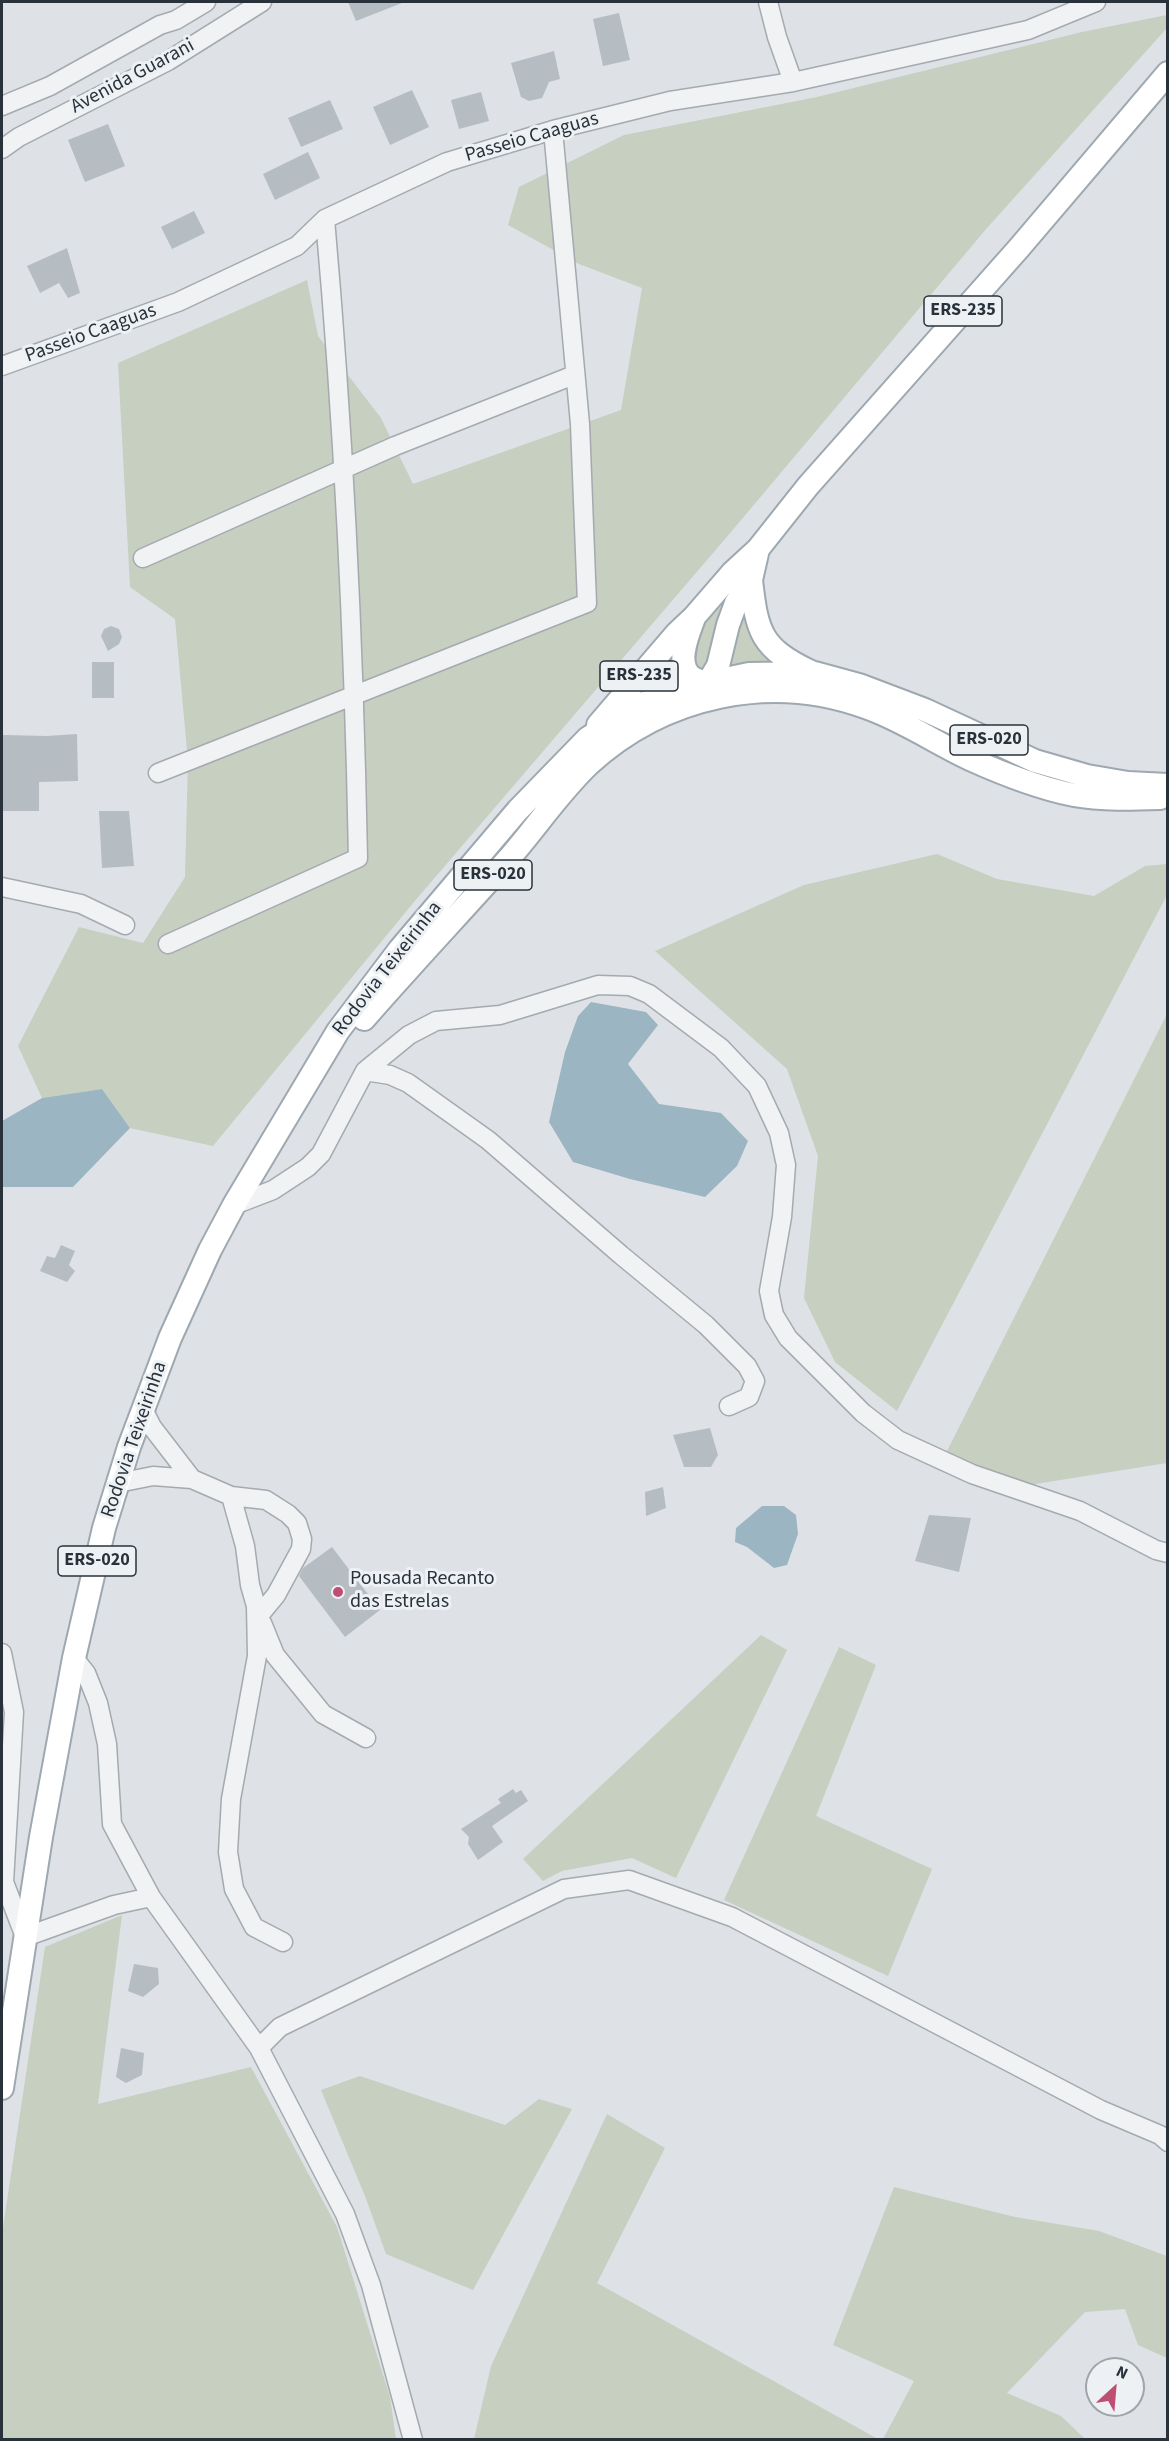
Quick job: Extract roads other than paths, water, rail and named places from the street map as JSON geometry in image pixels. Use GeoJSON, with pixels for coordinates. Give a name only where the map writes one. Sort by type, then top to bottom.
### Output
{"type":"FeatureCollection","features":[{"type":"Feature","properties":{"kind":"main road","name":"ERS-235"},"geometry":{"type":"LineString","coordinates":[[588,738],[677,633],[733,572],[758,549],[808,486],[1019,248],[1167,73]]}},
{"type":"Feature","properties":{"kind":"main road","name":"ERS-235"},"geometry":{"type":"LineString","coordinates":[[708,683],[718,666],[736,603],[751,580],[758,549]]}},
{"type":"Feature","properties":{"kind":"main road"},"geometry":{"type":"LineString","coordinates":[[751,580],[757,622],[769,643],[784,659],[815,674]]}},
{"type":"Feature","properties":{"kind":"main road"},"geometry":{"type":"LineString","coordinates":[[694,617],[684,653],[688,673],[694,679],[744,693]]}},
{"type":"Feature","properties":{"kind":"main road","name":"Rodovia Teixeirinha"},"geometry":{"type":"LineString","coordinates":[[2,2088],[25,1937],[74,1658],[104,1528],[170,1338],[210,1250],[234,1204],[338,1031],[400,949],[518,810],[588,738],[642,704],[683,688],[749,674],[815,674],[859,685],[898,699],[1035,761],[1087,776],[1128,783],[1167,785]]}},
{"type":"Feature","properties":{"kind":"main road"},"geometry":{"type":"LineString","coordinates":[[693,703],[708,683]]}},
{"type":"Feature","properties":{"kind":"main road","name":"Rodovia Teixeirinha"},"geometry":{"type":"LineString","coordinates":[[314,1073],[512,854],[556,798],[590,764],[622,739],[654,719],[693,703],[718,696],[778,689],[823,695],[867,707],[916,729],[970,759],[1026,782],[1075,795],[1124,799],[1167,798]]}},
{"type":"Feature","properties":{"kind":"street","name":"Avenida Guarani"},"geometry":{"type":"LineString","coordinates":[[2,106],[50,86],[206,2]]}},
{"type":"Feature","properties":{"kind":"street","name":"Avenida Guarani"},"geometry":{"type":"LineString","coordinates":[[2,149],[19,137],[168,62],[262,2]]}},
{"type":"Feature","properties":{"kind":"street"},"geometry":{"type":"LineString","coordinates":[[768,2],[777,37],[793,82]]}},
{"type":"Feature","properties":{"kind":"street","name":"Passeio Caaguas"},"geometry":{"type":"LineString","coordinates":[[2,366],[178,302],[297,246],[325,219],[447,162],[553,130],[670,101],[793,82],[1028,30],[1096,2]]}},
{"type":"Feature","properties":{"kind":"street"},"geometry":{"type":"LineString","coordinates":[[158,773],[587,603],[580,424],[553,130]]}},
{"type":"Feature","properties":{"kind":"street"},"geometry":{"type":"LineString","coordinates":[[168,944],[358,858],[355,696],[338,362],[325,219]]}},
{"type":"Feature","properties":{"kind":"street"},"geometry":{"type":"LineString","coordinates":[[143,558],[343,469],[574,375]]}},
{"type":"Feature","properties":{"kind":"street"},"geometry":{"type":"LineString","coordinates":[[2,887],[81,904],[125,925]]}},
{"type":"Feature","properties":{"kind":"street"},"geometry":{"type":"LineString","coordinates":[[234,1204],[273,1190],[308,1167],[321,1154],[365,1071],[409,1035],[436,1021],[500,1015],[598,985],[630,986],[649,994],[721,1047],[757,1086],[779,1133],[786,1165],[782,1217],[770,1291],[774,1315],[788,1338],[863,1413],[898,1440],[972,1474],[1080,1511],[1156,1550],[1167,1553]]}},
{"type":"Feature","properties":{"kind":"street"},"geometry":{"type":"LineString","coordinates":[[365,1071],[390,1075],[408,1083],[488,1140],[621,1256],[706,1325],[747,1366],[754,1381],[749,1397],[729,1406]]}},
{"type":"Feature","properties":{"kind":"street"},"geometry":{"type":"LineString","coordinates":[[144,1409],[152,1426],[192,1479]]}},
{"type":"Feature","properties":{"kind":"street"},"geometry":{"type":"LineString","coordinates":[[118,1483],[153,1476],[192,1479],[231,1496],[266,1500],[288,1514],[297,1523],[302,1539],[301,1549],[276,1595],[257,1618]]}},
{"type":"Feature","properties":{"kind":"street"},"geometry":{"type":"LineString","coordinates":[[231,1496],[245,1546],[257,1618],[257,1656],[231,1799],[228,1852],[234,1889],[254,1927],[283,1942]]}},
{"type":"Feature","properties":{"kind":"street"},"geometry":{"type":"LineString","coordinates":[[257,1618],[262,1623],[275,1656],[323,1714],[366,1738]]}},
{"type":"Feature","properties":{"kind":"street"},"geometry":{"type":"LineString","coordinates":[[2,1653],[14,1712],[3,1883],[25,1937],[114,1905],[151,1897]]}},
{"type":"Feature","properties":{"kind":"street"},"geometry":{"type":"LineString","coordinates":[[74,1658],[86,1673],[94,1693],[107,1744],[112,1824],[151,1897],[259,2048],[345,2214],[371,2285],[412,2439]]}},
{"type":"Feature","properties":{"kind":"street"},"geometry":{"type":"LineString","coordinates":[[259,2048],[280,2027],[564,1889],[629,1880],[732,1917],[1101,2110],[1160,2135],[1167,2142]]}},
{"type":"Feature","properties":{"kind":"water"},"geometry":{"type":"Polygon","coordinates":[[[591,1002],[646,1012],[658,1025],[628,1064],[659,1104],[721,1113],[748,1141],[737,1166],[705,1197],[630,1179],[573,1162],[549,1122],[565,1052],[578,1016],[591,1002]]]}},
{"type":"Feature","properties":{"kind":"water"},"geometry":{"type":"Polygon","coordinates":[[[102,1089],[130,1128],[73,1187],[2,1187],[2,1121],[42,1098],[102,1089]]]}},
{"type":"Feature","properties":{"kind":"water"},"geometry":{"type":"Polygon","coordinates":[[[762,1506],[784,1506],[796,1515],[798,1534],[787,1565],[774,1568],[747,1547],[735,1542],[736,1528],[762,1506]]]}},
{"type":"Feature","properties":{"kind":"place","name":"Pousada Recanto das Estrelas"},"geometry":{"type":"Point","coordinates":[338,1592]}}]}
